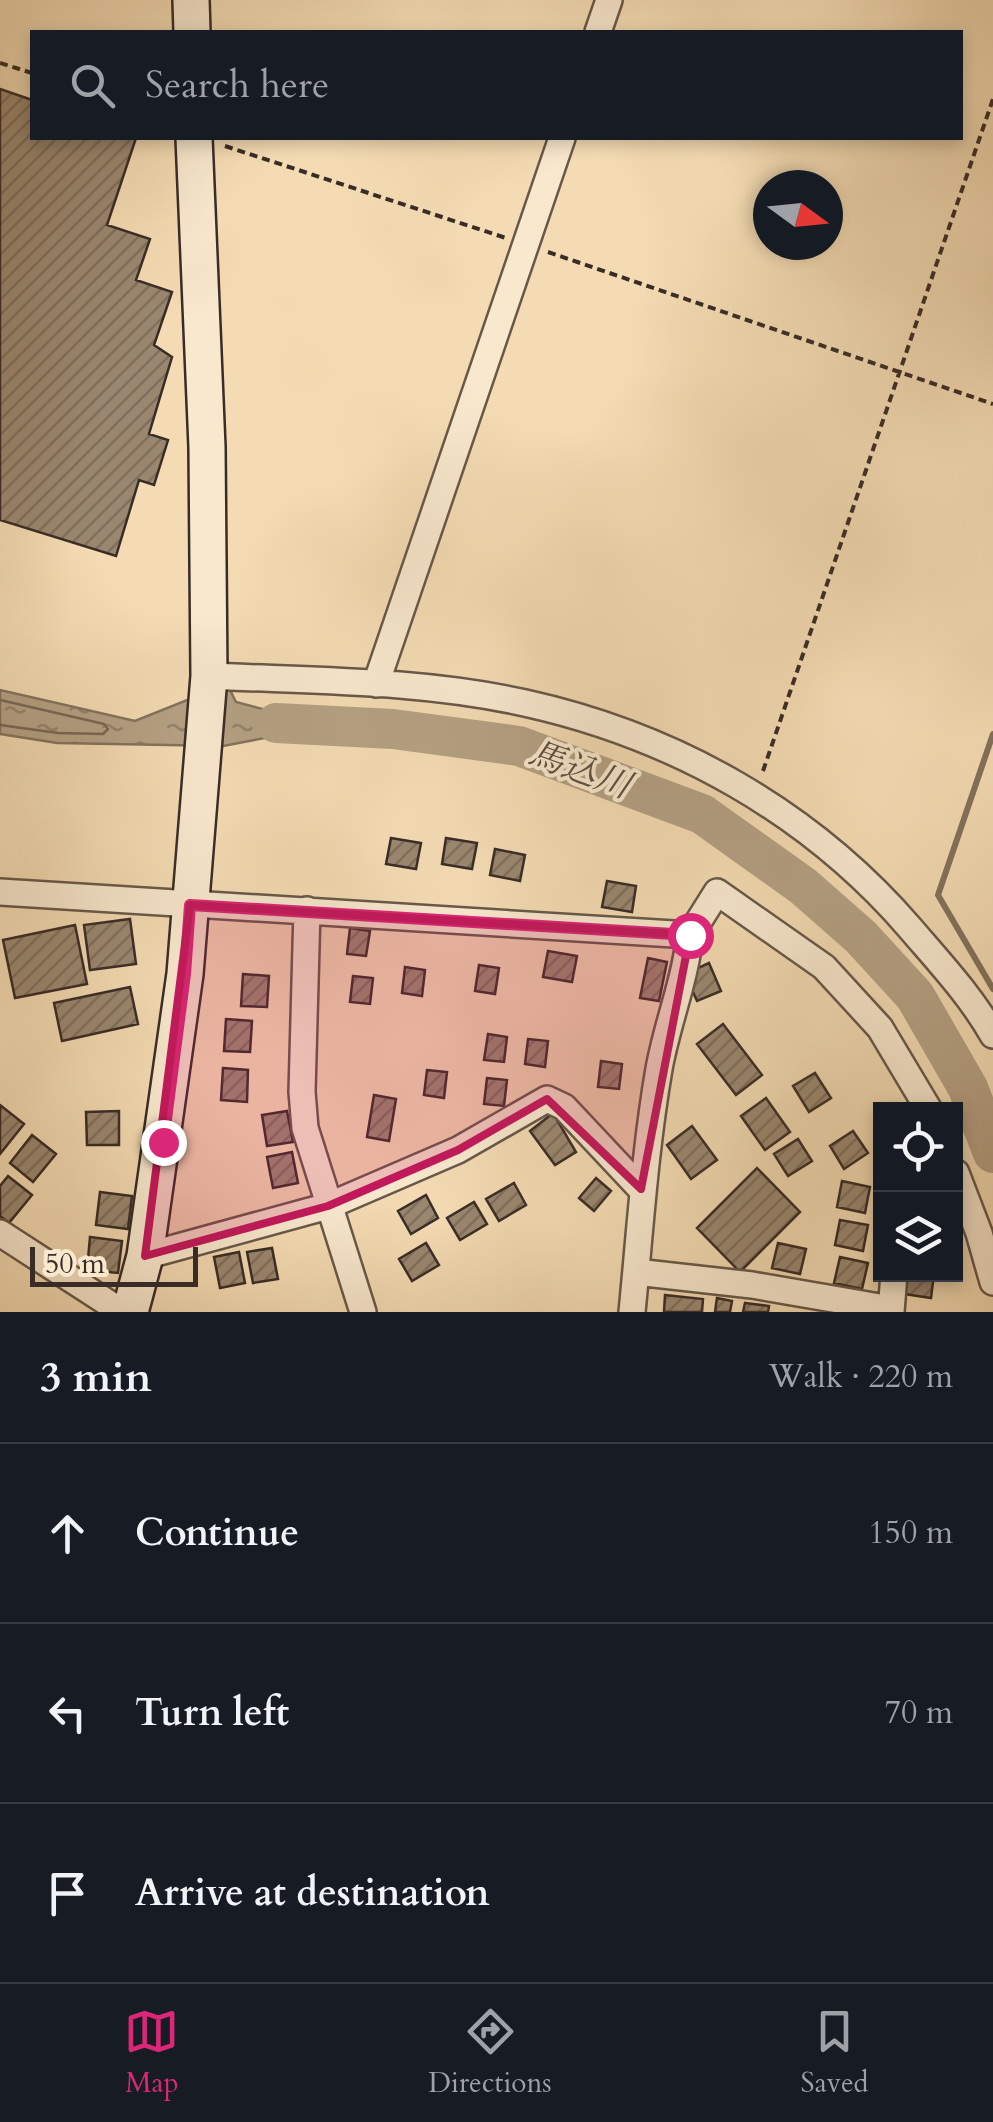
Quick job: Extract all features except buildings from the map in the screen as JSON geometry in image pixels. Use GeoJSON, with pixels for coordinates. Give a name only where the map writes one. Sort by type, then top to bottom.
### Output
{"type":"FeatureCollection","features":[{"type":"Feature","properties":{"kind":"street"},"geometry":{"type":"LineString","coordinates":[[191,0],[192,30]]}},
{"type":"Feature","properties":{"kind":"street"},"geometry":{"type":"LineString","coordinates":[[599,30],[610,0]]}},
{"type":"Feature","properties":{"kind":"street"},"geometry":{"type":"LineString","coordinates":[[130,1312],[145,1256],[185,974],[209,676],[205,140]]}},
{"type":"Feature","properties":{"kind":"street"},"geometry":{"type":"LineString","coordinates":[[376,684],[561,140]]}},
{"type":"Feature","properties":{"kind":"street"},"geometry":{"type":"LineString","coordinates":[[209,676],[376,684],[466,693],[579,716],[712,769],[755,794],[825,845],[884,899],[955,981],[993,1036]]}},
{"type":"Feature","properties":{"kind":"street"},"geometry":{"type":"LineString","coordinates":[[0,892],[690,935]]}},
{"type":"Feature","properties":{"kind":"street"},"geometry":{"type":"LineString","coordinates":[[632,1312],[641,1189],[660,1065],[688,959],[690,935],[717,892],[824,968],[880,1028],[923,1102]]}},
{"type":"Feature","properties":{"kind":"street"},"geometry":{"type":"LineString","coordinates":[[307,910],[302,1092],[305,1128],[363,1312]]}},
{"type":"Feature","properties":{"kind":"street"},"geometry":{"type":"LineString","coordinates":[[145,1256],[328,1206],[458,1150],[547,1099],[564,1107],[641,1189]]}},
{"type":"Feature","properties":{"kind":"street"},"geometry":{"type":"LineString","coordinates":[[963,1191],[993,1282]]}},
{"type":"Feature","properties":{"kind":"street"},"geometry":{"type":"LineString","coordinates":[[0,1233],[122,1312]]}},
{"type":"Feature","properties":{"kind":"street"},"geometry":{"type":"LineString","coordinates":[[636,1272],[752,1285],[891,1311],[893,1282]]}},
{"type":"Feature","properties":{"kind":"path"},"geometry":{"type":"LineString","coordinates":[[0,62],[30,72]]}},
{"type":"Feature","properties":{"kind":"path"},"geometry":{"type":"LineString","coordinates":[[755,794],[993,99]]}},
{"type":"Feature","properties":{"kind":"path"},"geometry":{"type":"LineString","coordinates":[[205,140],[525,244],[993,404]]}},
{"type":"Feature","properties":{"kind":"highlighted area"},"geometry":{"type":"Polygon","coordinates":[[[190,905],[690,935],[641,1189],[547,1099],[458,1150],[328,1206],[145,1256],[190,905]]]}},
{"type":"Feature","properties":{"kind":"water"},"geometry":{"type":"Polygon","coordinates":[[[227,684],[236,702],[328,726],[223,746],[57,743],[0,734],[0,690],[135,721],[227,684]]]}},
{"type":"Feature","properties":{"kind":"waterway","name":"馬込川"},"geometry":{"type":"LineString","coordinates":[[276,723],[393,729],[519,746],[702,814],[803,886],[861,937],[915,996],[968,1088],[993,1153]]}},
{"type":"Feature","properties":{"kind":"waterway"},"geometry":{"type":"LineString","coordinates":[[993,734],[938,895],[993,989]]}},
{"type":"Feature","properties":{"kind":"route"},"geometry":{"type":"LineString","coordinates":[[163,1142],[190,905],[690,935]]}}]}
